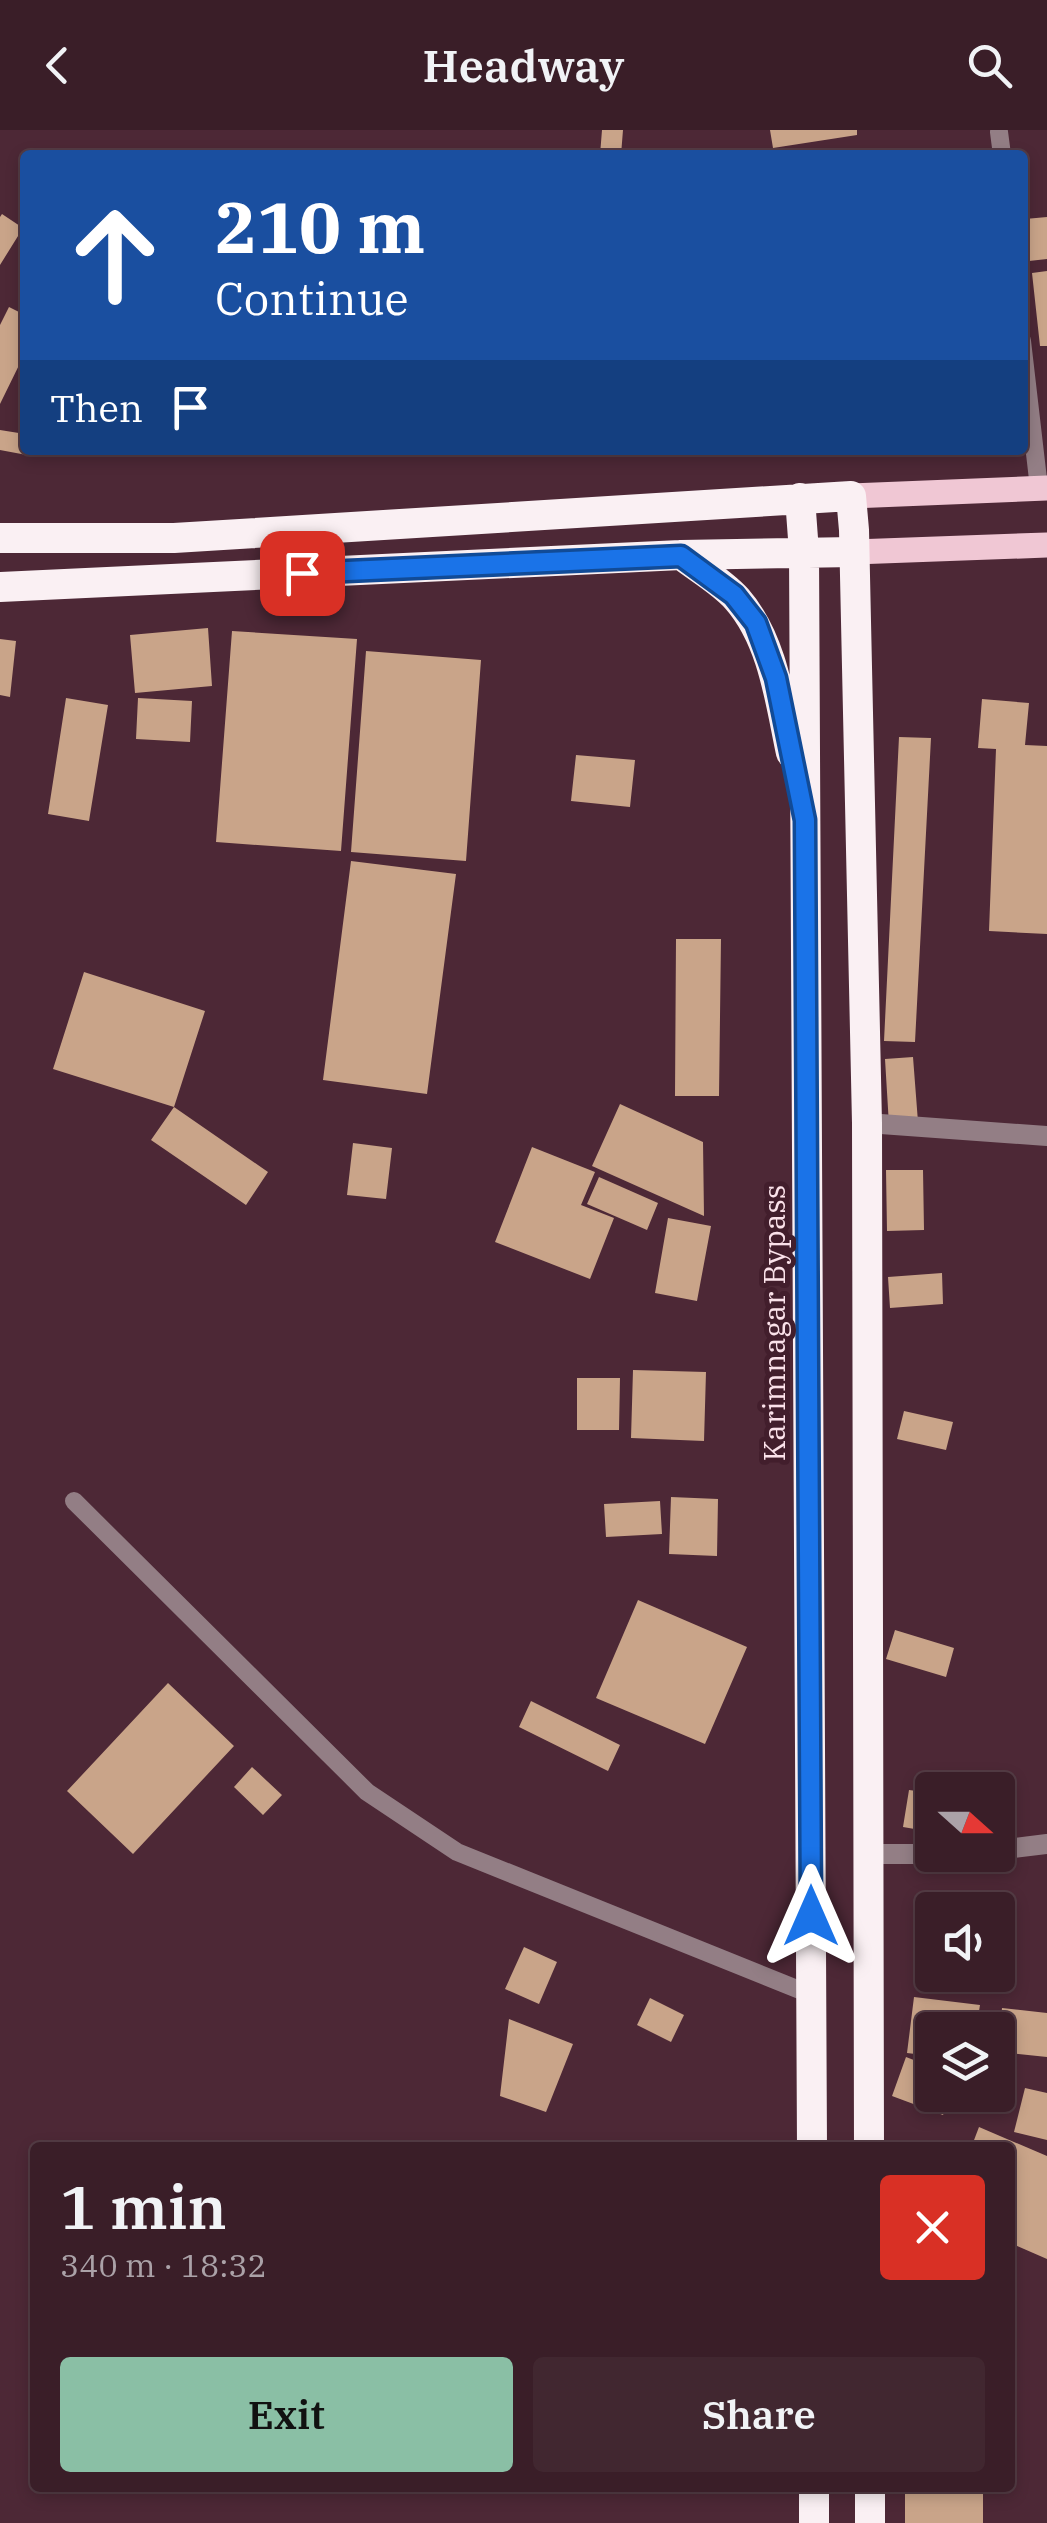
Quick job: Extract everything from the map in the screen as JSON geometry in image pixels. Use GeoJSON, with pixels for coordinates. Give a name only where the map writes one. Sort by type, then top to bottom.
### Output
{"type":"FeatureCollection","features":[{"type":"Feature","properties":{"kind":"highway"},"geometry":{"type":"LineString","coordinates":[[0,538],[174,538],[851,496],[867,1124],[869,2142]]}},
{"type":"Feature","properties":{"kind":"highway","name":"Karimnagar Bypass"},"geometry":{"type":"LineString","coordinates":[[800,498],[804,552],[812,2142]]}},
{"type":"Feature","properties":{"kind":"highway"},"geometry":{"type":"LineString","coordinates":[[0,587],[681,556],[854,552]]}},
{"type":"Feature","properties":{"kind":"highway"},"geometry":{"type":"LineString","coordinates":[[681,556],[734,595],[756,623],[776,678],[805,820]]}},
{"type":"Feature","properties":{"kind":"highway"},"geometry":{"type":"LineString","coordinates":[[814,2492],[814,2523]]}},
{"type":"Feature","properties":{"kind":"highway"},"geometry":{"type":"LineString","coordinates":[[870,2492],[870,2523]]}},
{"type":"Feature","properties":{"kind":"main road"},"geometry":{"type":"LineString","coordinates":[[851,496],[1043,488]]}},
{"type":"Feature","properties":{"kind":"main road"},"geometry":{"type":"LineString","coordinates":[[854,552],[1047,545]]}},
{"type":"Feature","properties":{"kind":"street"},"geometry":{"type":"LineString","coordinates":[[867,1124],[1047,1136]]}},
{"type":"Feature","properties":{"kind":"street"},"geometry":{"type":"LineString","coordinates":[[1015,1848],[1047,1844]]}},
{"type":"Feature","properties":{"kind":"street"},"geometry":{"type":"LineString","coordinates":[[868,1854],[915,1854]]}},
{"type":"Feature","properties":{"kind":"lane"},"geometry":{"type":"LineString","coordinates":[[1028,383],[1043,488]]}},
{"type":"Feature","properties":{"kind":"lane"},"geometry":{"type":"LineString","coordinates":[[74,1501],[368,1792],[457,1852],[812,1995]]}},
{"type":"Feature","properties":{"kind":"building"},"geometry":{"type":"Polygon","coordinates":[[[602,130],[623,130],[621,150],[600,150],[602,130]]]}},
{"type":"Feature","properties":{"kind":"building"},"geometry":{"type":"Polygon","coordinates":[[[770,130],[857,130],[857,135],[773,148],[770,130]]]}},
{"type":"Feature","properties":{"kind":"building"},"geometry":{"type":"Polygon","coordinates":[[[2,214],[20,226],[20,233],[0,265],[2,214]]]}},
{"type":"Feature","properties":{"kind":"building"},"geometry":{"type":"Polygon","coordinates":[[[1047,217],[1047,259],[1029,261],[1028,219],[1047,217]]]}},
{"type":"Feature","properties":{"kind":"building"},"geometry":{"type":"Polygon","coordinates":[[[1047,271],[1047,346],[1040,346],[1032,273],[1047,271]]]}},
{"type":"Feature","properties":{"kind":"building"},"geometry":{"type":"Polygon","coordinates":[[[9,307],[20,312],[20,363],[0,404],[0,325],[9,307]]]}},
{"type":"Feature","properties":{"kind":"building"},"geometry":{"type":"Polygon","coordinates":[[[0,430],[20,433],[20,454],[0,450],[0,430]]]}},
{"type":"Feature","properties":{"kind":"building"},"geometry":{"type":"Polygon","coordinates":[[[208,628],[212,686],[135,693],[130,635],[208,628]]]}},
{"type":"Feature","properties":{"kind":"building"},"geometry":{"type":"Polygon","coordinates":[[[232,631],[357,639],[341,851],[216,842],[232,631]]]}},
{"type":"Feature","properties":{"kind":"building"},"geometry":{"type":"Polygon","coordinates":[[[0,639],[16,641],[10,697],[0,695],[0,639]]]}},
{"type":"Feature","properties":{"kind":"building"},"geometry":{"type":"Polygon","coordinates":[[[366,651],[481,660],[466,861],[351,852],[366,651]]]}},
{"type":"Feature","properties":{"kind":"building"},"geometry":{"type":"Polygon","coordinates":[[[66,698],[108,705],[89,821],[48,814],[66,698]]]}},
{"type":"Feature","properties":{"kind":"building"},"geometry":{"type":"Polygon","coordinates":[[[138,698],[192,701],[190,742],[136,739],[138,698]]]}},
{"type":"Feature","properties":{"kind":"building"},"geometry":{"type":"Polygon","coordinates":[[[982,699],[1029,703],[1025,745],[1047,746],[1047,934],[989,931],[996,749],[978,748],[982,699]]]}},
{"type":"Feature","properties":{"kind":"building"},"geometry":{"type":"Polygon","coordinates":[[[899,737],[931,738],[915,1042],[884,1041],[899,737]]]}},
{"type":"Feature","properties":{"kind":"building"},"geometry":{"type":"Polygon","coordinates":[[[576,755],[635,760],[630,807],[571,801],[576,755]]]}},
{"type":"Feature","properties":{"kind":"building"},"geometry":{"type":"Polygon","coordinates":[[[351,861],[456,874],[427,1094],[323,1080],[351,861]]]}},
{"type":"Feature","properties":{"kind":"building"},"geometry":{"type":"Polygon","coordinates":[[[676,939],[721,939],[719,1096],[675,1096],[676,939]]]}},
{"type":"Feature","properties":{"kind":"building"},"geometry":{"type":"Polygon","coordinates":[[[84,972],[205,1011],[174,1107],[53,1069],[84,972]]]}},
{"type":"Feature","properties":{"kind":"building"},"geometry":{"type":"Polygon","coordinates":[[[913,1057],[918,1122],[889,1125],[885,1059],[913,1057]]]}},
{"type":"Feature","properties":{"kind":"building"},"geometry":{"type":"Polygon","coordinates":[[[620,1104],[703,1142],[704,1216],[592,1166],[620,1104]]]}},
{"type":"Feature","properties":{"kind":"building"},"geometry":{"type":"Polygon","coordinates":[[[174,1107],[268,1172],[246,1205],[151,1140],[174,1107]]]}},
{"type":"Feature","properties":{"kind":"building"},"geometry":{"type":"Polygon","coordinates":[[[353,1143],[392,1148],[386,1199],[347,1195],[353,1143]]]}},
{"type":"Feature","properties":{"kind":"building"},"geometry":{"type":"Polygon","coordinates":[[[532,1147],[595,1172],[581,1205],[614,1218],[590,1279],[495,1242],[532,1147]]]}},
{"type":"Feature","properties":{"kind":"building"},"geometry":{"type":"Polygon","coordinates":[[[886,1170],[923,1170],[924,1230],[887,1231],[886,1170]]]}},
{"type":"Feature","properties":{"kind":"building"},"geometry":{"type":"Polygon","coordinates":[[[599,1177],[658,1203],[647,1230],[587,1204],[599,1177]]]}},
{"type":"Feature","properties":{"kind":"building"},"geometry":{"type":"Polygon","coordinates":[[[668,1218],[711,1226],[697,1301],[655,1293],[668,1218]]]}},
{"type":"Feature","properties":{"kind":"building"},"geometry":{"type":"Polygon","coordinates":[[[942,1273],[943,1304],[890,1308],[888,1277],[942,1273]]]}},
{"type":"Feature","properties":{"kind":"building"},"geometry":{"type":"Polygon","coordinates":[[[633,1370],[706,1372],[704,1441],[631,1438],[633,1370]]]}},
{"type":"Feature","properties":{"kind":"building"},"geometry":{"type":"Polygon","coordinates":[[[577,1378],[620,1378],[619,1430],[577,1430],[577,1378]]]}},
{"type":"Feature","properties":{"kind":"building"},"geometry":{"type":"Polygon","coordinates":[[[904,1411],[953,1422],[946,1450],[897,1439],[904,1411]]]}},
{"type":"Feature","properties":{"kind":"building"},"geometry":{"type":"Polygon","coordinates":[[[671,1497],[718,1499],[717,1556],[669,1554],[671,1497]]]}},
{"type":"Feature","properties":{"kind":"building"},"geometry":{"type":"Polygon","coordinates":[[[660,1501],[662,1534],[606,1537],[604,1504],[660,1501]]]}},
{"type":"Feature","properties":{"kind":"building"},"geometry":{"type":"Polygon","coordinates":[[[638,1600],[747,1647],[705,1744],[596,1698],[638,1600]]]}},
{"type":"Feature","properties":{"kind":"building"},"geometry":{"type":"Polygon","coordinates":[[[895,1630],[954,1648],[946,1677],[886,1659],[895,1630]]]}},
{"type":"Feature","properties":{"kind":"building"},"geometry":{"type":"Polygon","coordinates":[[[168,1683],[234,1746],[133,1854],[67,1791],[168,1683]]]}},
{"type":"Feature","properties":{"kind":"building"},"geometry":{"type":"Polygon","coordinates":[[[531,1701],[620,1745],[608,1771],[519,1727],[531,1701]]]}},
{"type":"Feature","properties":{"kind":"building"},"geometry":{"type":"Polygon","coordinates":[[[252,1767],[282,1795],[263,1815],[234,1787],[252,1767]]]}},
{"type":"Feature","properties":{"kind":"building"},"geometry":{"type":"Polygon","coordinates":[[[909,1790],[915,1791],[915,1829],[903,1827],[909,1790]]]}},
{"type":"Feature","properties":{"kind":"building"},"geometry":{"type":"Polygon","coordinates":[[[524,1947],[557,1962],[539,2004],[505,1989],[524,1947]]]}},
{"type":"Feature","properties":{"kind":"building"},"geometry":{"type":"Polygon","coordinates":[[[914,1997],[980,2005],[979,2012],[915,2012],[915,2054],[907,2053],[914,1997]]]}},
{"type":"Feature","properties":{"kind":"building"},"geometry":{"type":"Polygon","coordinates":[[[650,1998],[684,2015],[671,2042],[637,2025],[650,1998]]]}},
{"type":"Feature","properties":{"kind":"building"},"geometry":{"type":"Polygon","coordinates":[[[1002,2008],[1047,2013],[1047,2057],[1015,2054],[1015,2012],[1002,2012],[1002,2008]]]}},
{"type":"Feature","properties":{"kind":"building"},"geometry":{"type":"Polygon","coordinates":[[[509,2019],[573,2044],[546,2112],[500,2096],[509,2019]]]}},
{"type":"Feature","properties":{"kind":"building"},"geometry":{"type":"Polygon","coordinates":[[[906,2057],[915,2060],[915,2105],[892,2096],[906,2057]]]}},
{"type":"Feature","properties":{"kind":"building"},"geometry":{"type":"Polygon","coordinates":[[[1025,2088],[1047,2093],[1047,2140],[1014,2132],[1025,2088]]]}},
{"type":"Feature","properties":{"kind":"building"},"geometry":{"type":"Polygon","coordinates":[[[979,2127],[1014,2142],[973,2142],[979,2127]]]}},
{"type":"Feature","properties":{"kind":"building"},"geometry":{"type":"Polygon","coordinates":[[[1015,2142],[1047,2156],[1047,2259],[1015,2245],[1015,2142]]]}},
{"type":"Feature","properties":{"kind":"building"},"geometry":{"type":"Polygon","coordinates":[[[905,2492],[983,2492],[983,2523],[905,2523],[905,2492]]]}},
{"type":"Feature","properties":{"kind":"route"},"geometry":{"type":"LineString","coordinates":[[302,573],[681,556],[734,595],[756,623],[776,678],[805,820],[811,1916]]}}]}
